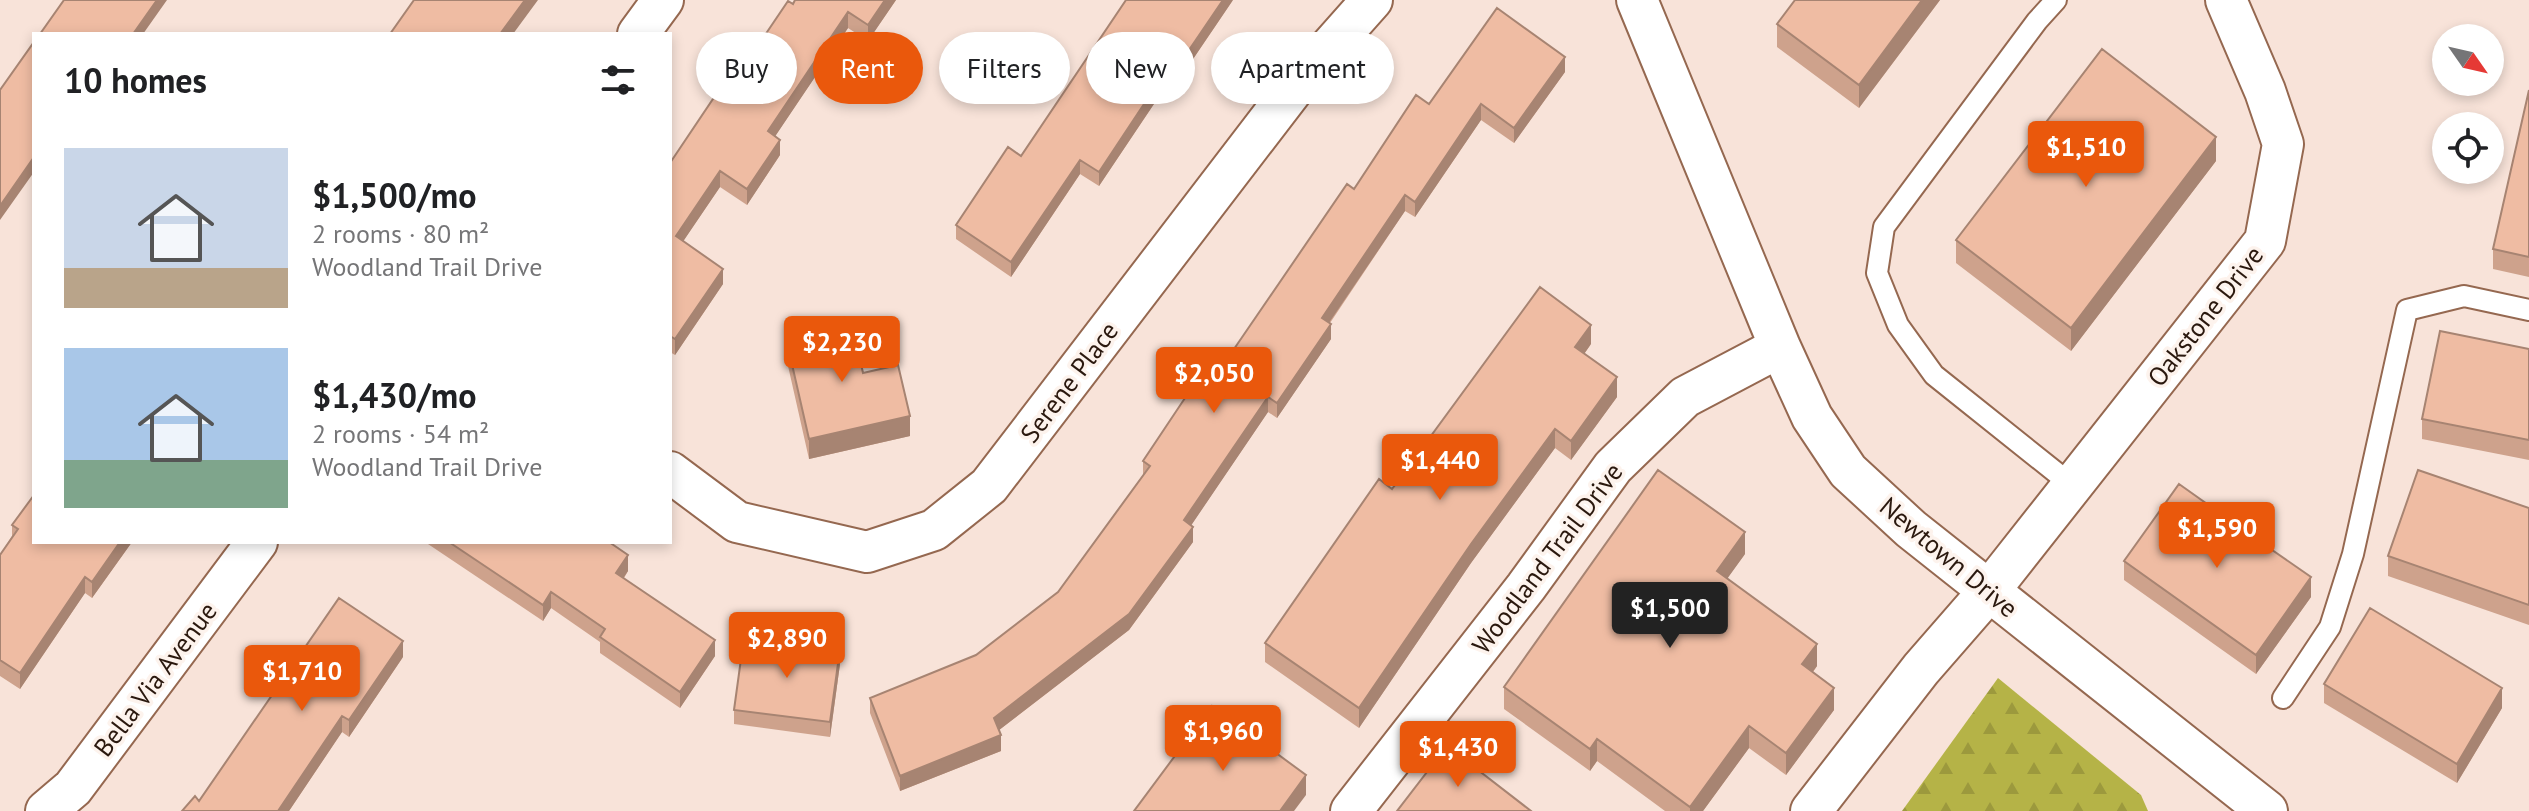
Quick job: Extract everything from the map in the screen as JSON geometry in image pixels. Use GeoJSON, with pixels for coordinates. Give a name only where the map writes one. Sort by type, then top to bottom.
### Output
{"type":"FeatureCollection","features":[{"type":"Feature","properties":{"kind":"street"},"geometry":{"type":"LineString","coordinates":[[639,32],[663,0]]}},
{"type":"Feature","properties":{"kind":"street","name":"Serene Place"},"geometry":{"type":"LineString","coordinates":[[672,473],[737,522],[867,552],[934,530],[989,486],[1293,89],[1372,0]]}},
{"type":"Feature","properties":{"kind":"street","name":"Newtown Drive"},"geometry":{"type":"LineString","coordinates":[[1637,0],[1780,347],[1812,417],[1848,471],[1911,529],[2267,811]]}},
{"type":"Feature","properties":{"kind":"street","name":"Oakstone Drive"},"geometry":{"type":"LineString","coordinates":[[1811,811],[1921,669],[1989,591],[2073,486],[2265,241],[2283,144],[2265,91],[2226,0]]}},
{"type":"Feature","properties":{"kind":"street","name":"Woodland Trail Drive"},"geometry":{"type":"LineString","coordinates":[[1351,811],[1526,587],[1613,467],[1685,397],[1780,347]]}},
{"type":"Feature","properties":{"kind":"street","name":"Bella Via Avenue"},"geometry":{"type":"LineString","coordinates":[[46,811],[73,788],[256,544]]}},
{"type":"Feature","properties":{"kind":"lane"},"geometry":{"type":"LineString","coordinates":[[2056,0],[2037,21],[1884,227],[1877,273],[1898,325],[1934,375],[2073,486]]}},
{"type":"Feature","properties":{"kind":"lane"},"geometry":{"type":"LineString","coordinates":[[2283,698],[2330,627],[2353,554],[2407,310],[2464,296],[2529,310]]}},
{"type":"Feature","properties":{"kind":"green space"},"geometry":{"type":"Polygon","coordinates":[[[1998,678],[2141,795],[2148,811],[1902,811],[1998,678]]]}},
{"type":"Feature","properties":{"kind":"building"},"geometry":{"type":"Polygon","coordinates":[[[64,0],[157,0],[134,32],[41,32],[64,0]]]}},
{"type":"Feature","properties":{"kind":"building"},"geometry":{"type":"Polygon","coordinates":[[[414,0],[525,0],[501,32],[391,32],[414,0]]]}},
{"type":"Feature","properties":{"kind":"building"},"geometry":{"type":"Polygon","coordinates":[[[795,0],[885,0],[868,25],[848,12],[835,32],[813,32],[813,64],[797,88],[797,32],[767,32],[788,1],[793,4],[795,0]]]}},
{"type":"Feature","properties":{"kind":"building"},"geometry":{"type":"Polygon","coordinates":[[[1126,0],[1223,0],[1195,41],[1195,32],[1104,32],[1126,0]]]}},
{"type":"Feature","properties":{"kind":"building"},"geometry":{"type":"Polygon","coordinates":[[[1795,0],[1922,0],[1859,85],[1777,24],[1795,0]]]}},
{"type":"Feature","properties":{"kind":"building"},"geometry":{"type":"Polygon","coordinates":[[[1497,8],[1565,57],[1514,128],[1481,104],[1415,202],[1405,195],[1322,318],[1331,324],[1277,403],[1268,397],[1184,520],[1193,527],[1129,614],[994,718],[1001,735],[900,776],[870,698],[976,655],[1058,592],[1150,466],[1143,461],[1197,380],[1208,387],[1347,184],[1354,189],[1416,95],[1429,104],[1497,8]]]}},
{"type":"Feature","properties":{"kind":"building"},"geometry":{"type":"Polygon","coordinates":[[[32,45],[32,160],[0,206],[0,90],[32,45]]]}},
{"type":"Feature","properties":{"kind":"building"},"geometry":{"type":"Polygon","coordinates":[[[2102,49],[2216,137],[2071,328],[1956,240],[2102,49]]]}},
{"type":"Feature","properties":{"kind":"building"},"geometry":{"type":"Polygon","coordinates":[[[1086,59],[1086,104],[1144,104],[1099,172],[1080,160],[1011,262],[956,225],[1008,147],[1021,156],[1056,104],[1070,104],[1070,83],[1086,59]]]}},
{"type":"Feature","properties":{"kind":"building"},"geometry":{"type":"Polygon","coordinates":[[[2529,90],[2529,257],[2493,249],[2529,90]]]}},
{"type":"Feature","properties":{"kind":"building"},"geometry":{"type":"Polygon","coordinates":[[[710,104],[786,104],[768,131],[780,140],[747,189],[720,171],[676,236],[723,269],[675,339],[672,337],[672,160],[710,104]]]}},
{"type":"Feature","properties":{"kind":"building"},"geometry":{"type":"Polygon","coordinates":[[[1540,287],[1591,325],[1575,347],[1617,377],[1571,441],[1555,429],[1471,544],[1359,708],[1265,643],[1379,479],[1392,489],[1540,287]]]}},
{"type":"Feature","properties":{"kind":"building"},"geometry":{"type":"Polygon","coordinates":[[[852,322],[863,373],[898,365],[910,416],[809,439],[786,338],[852,322]]]}},
{"type":"Feature","properties":{"kind":"building"},"geometry":{"type":"Polygon","coordinates":[[[2440,331],[2529,349],[2529,440],[2422,419],[2440,331]]]}},
{"type":"Feature","properties":{"kind":"building"},"geometry":{"type":"Polygon","coordinates":[[[1658,470],[1745,532],[1717,571],[1817,644],[1802,664],[1834,688],[1786,753],[1749,726],[1690,807],[1597,739],[1590,749],[1504,687],[1658,470]]]}},
{"type":"Feature","properties":{"kind":"building"},"geometry":{"type":"Polygon","coordinates":[[[2418,470],[2529,508],[2529,605],[2388,556],[2418,470]]]}},
{"type":"Feature","properties":{"kind":"building"},"geometry":{"type":"Polygon","coordinates":[[[2179,484],[2217,511],[2216,514],[2311,577],[2256,655],[2124,561],[2179,484]]]}},
{"type":"Feature","properties":{"kind":"building"},"geometry":{"type":"Polygon","coordinates":[[[32,498],[32,544],[119,544],[92,582],[85,577],[20,673],[0,660],[0,555],[18,529],[12,525],[32,498]]]}},
{"type":"Feature","properties":{"kind":"building"},"geometry":{"type":"Polygon","coordinates":[[[452,544],[612,544],[628,555],[616,573],[715,640],[680,692],[600,637],[605,629],[551,592],[543,605],[452,544]]]}},
{"type":"Feature","properties":{"kind":"building"},"geometry":{"type":"Polygon","coordinates":[[[339,598],[403,641],[349,720],[342,716],[278,811],[182,811],[195,796],[199,801],[339,598]]]}},
{"type":"Feature","properties":{"kind":"building"},"geometry":{"type":"Polygon","coordinates":[[[2370,608],[2502,688],[2457,764],[2324,684],[2370,608]]]}},
{"type":"Feature","properties":{"kind":"building"},"geometry":{"type":"Polygon","coordinates":[[[744,637],[840,649],[830,722],[734,710],[744,637]]]}},
{"type":"Feature","properties":{"kind":"building"},"geometry":{"type":"Polygon","coordinates":[[[1212,706],[1306,775],[1280,811],[1134,811],[1212,706]]]}},
{"type":"Feature","properties":{"kind":"building"},"geometry":{"type":"Polygon","coordinates":[[[1447,746],[1531,811],[1397,811],[1447,746]]]}}]}
